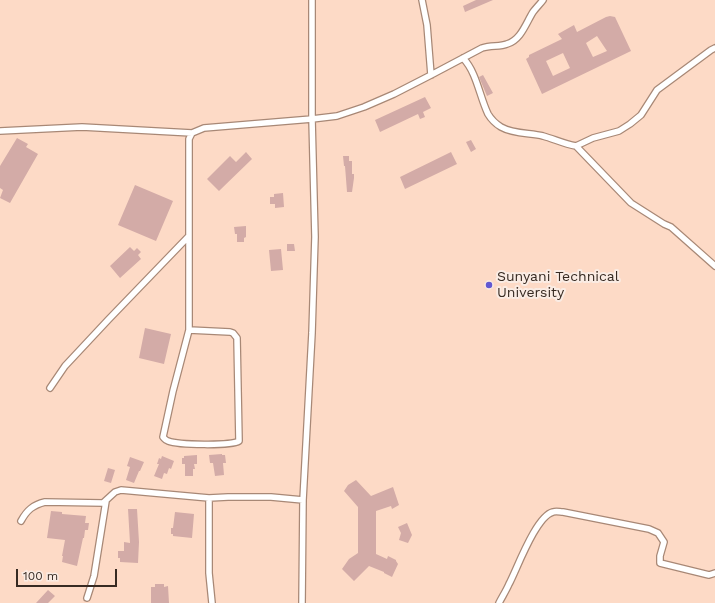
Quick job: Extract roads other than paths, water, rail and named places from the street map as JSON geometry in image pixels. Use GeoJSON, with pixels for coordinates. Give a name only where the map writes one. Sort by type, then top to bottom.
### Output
{"type":"FeatureCollection","features":[{"type":"Feature","properties":{"kind":"street"},"geometry":{"type":"LineString","coordinates":[[302,603],[303,500],[312,333],[314,259],[312,0]]}},
{"type":"Feature","properties":{"kind":"street"},"geometry":{"type":"LineString","coordinates":[[422,0],[428,32],[431,76]]}},
{"type":"Feature","properties":{"kind":"street"},"geometry":{"type":"LineString","coordinates":[[0,131],[82,127],[192,133],[204,128],[337,116],[364,107],[431,76],[482,48],[490,45],[509,44],[521,32],[534,10],[544,0]]}},
{"type":"Feature","properties":{"kind":"street"},"geometry":{"type":"LineString","coordinates":[[576,146],[593,138],[618,131],[630,124],[641,115],[657,90],[710,50],[715,48]]}},
{"type":"Feature","properties":{"kind":"street"},"geometry":{"type":"LineString","coordinates":[[463,58],[470,66],[492,120],[501,127],[543,136],[576,146],[631,203],[671,227],[715,266]]}},
{"type":"Feature","properties":{"kind":"street"},"geometry":{"type":"LineString","coordinates":[[189,330],[230,332],[237,338],[240,441],[223,444],[184,443],[169,441],[163,437],[172,391],[189,330],[189,156],[190,139],[192,133]]}},
{"type":"Feature","properties":{"kind":"street"},"geometry":{"type":"LineString","coordinates":[[50,388],[65,366],[188,237]]}},
{"type":"Feature","properties":{"kind":"street"},"geometry":{"type":"LineString","coordinates":[[22,521],[26,512],[36,504],[45,502],[103,503],[116,492],[121,490],[209,498],[228,496],[271,497],[303,500]]}},
{"type":"Feature","properties":{"kind":"street"},"geometry":{"type":"LineString","coordinates":[[209,498],[209,573],[212,603]]}},
{"type":"Feature","properties":{"kind":"street"},"geometry":{"type":"LineString","coordinates":[[87,598],[94,576],[106,501]]}},
{"type":"Feature","properties":{"kind":"street"},"geometry":{"type":"LineString","coordinates":[[499,603],[510,584],[524,550],[538,527],[546,517],[553,512],[563,512],[649,529],[658,533],[664,542],[660,556],[660,564],[709,575],[715,573]]}},
{"type":"Feature","properties":{"kind":"place","name":"Sunyani Technical University"},"geometry":{"type":"Point","coordinates":[489,285]}}]}
